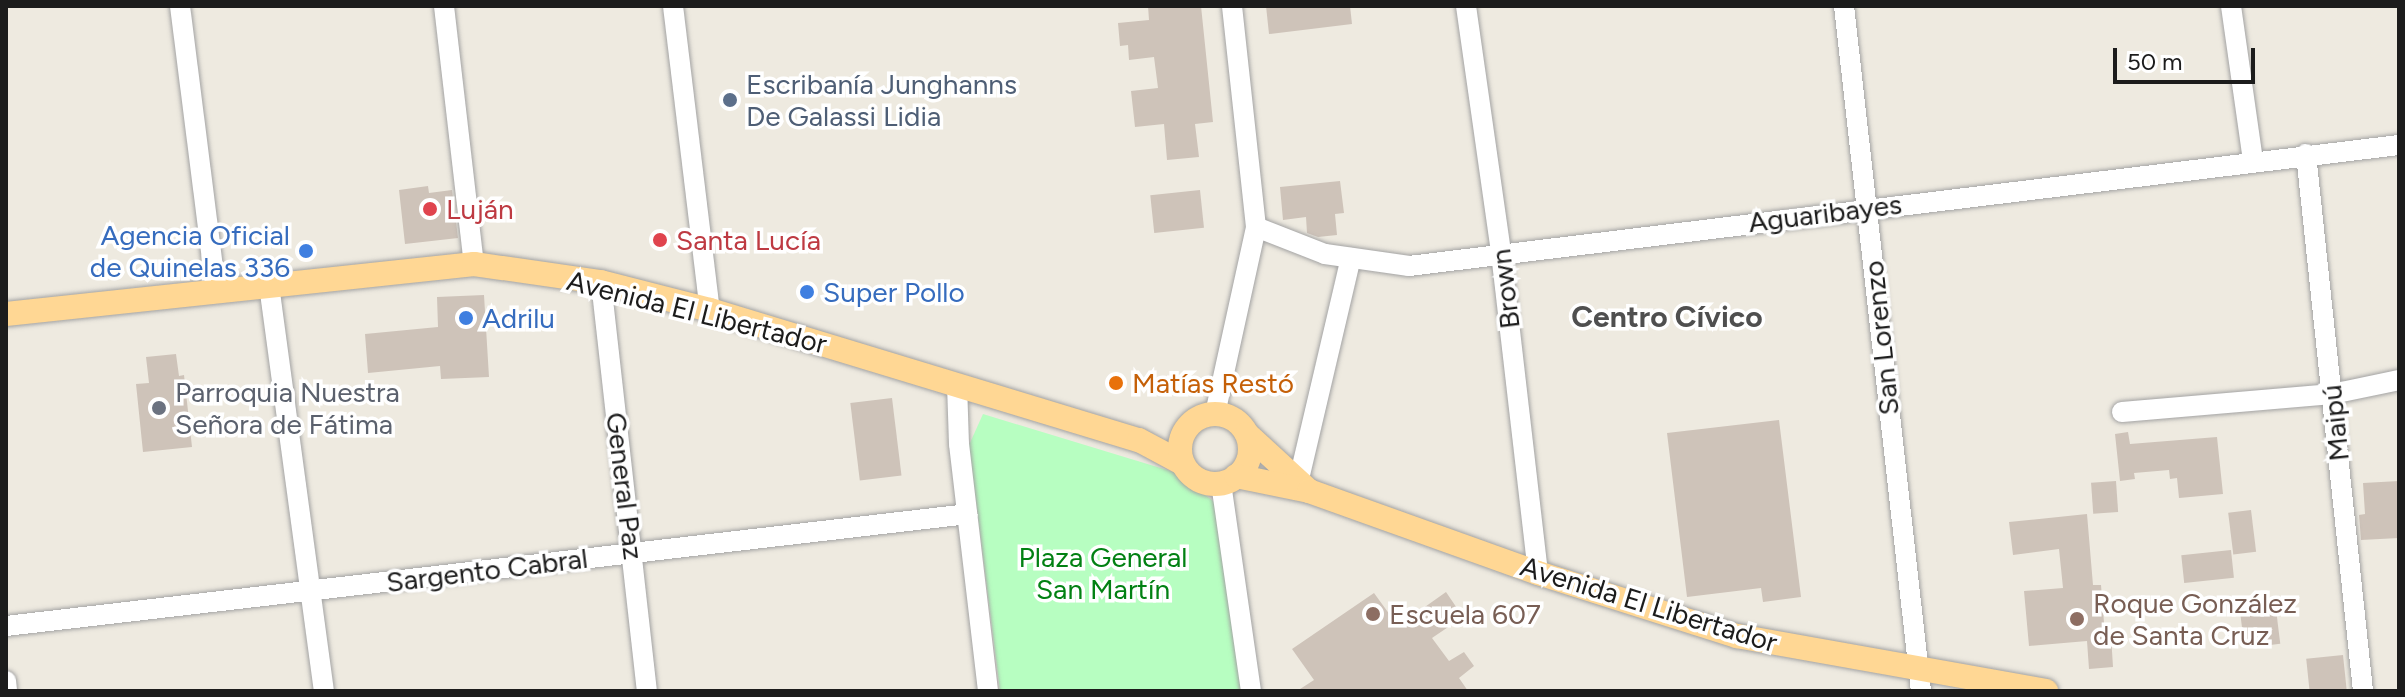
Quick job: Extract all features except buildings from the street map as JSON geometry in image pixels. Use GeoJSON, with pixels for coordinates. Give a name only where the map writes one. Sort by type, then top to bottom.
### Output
{"type":"FeatureCollection","features":[{"type":"Feature","properties":{"kind":"main road","name":"Avenida El Libertador"},"geometry":{"type":"LineString","coordinates":[[6,314],[474,264],[601,282],[710,310],[1139,440],[1182,463]]}},
{"type":"Feature","properties":{"kind":"main road"},"geometry":{"type":"LineString","coordinates":[[1215,414],[1237,422],[1247,434],[1250,450],[1246,465],[1228,480],[1206,482],[1192,475],[1182,463],[1179,448],[1183,433],[1193,421],[1215,414]]}},
{"type":"Feature","properties":{"kind":"main road","name":"Avenida El Libertador"},"geometry":{"type":"LineString","coordinates":[[1139,440],[1183,433]]}},
{"type":"Feature","properties":{"kind":"main road","name":"Avenida El Libertador"},"geometry":{"type":"LineString","coordinates":[[1247,434],[1304,485]]}},
{"type":"Feature","properties":{"kind":"main road","name":"Avenida El Libertador"},"geometry":{"type":"LineString","coordinates":[[1228,480],[1304,485],[1538,573],[1737,636],[1920,681],[2046,691]]}},
{"type":"Feature","properties":{"kind":"street"},"geometry":{"type":"LineString","coordinates":[[180,6],[216,290]]}},
{"type":"Feature","properties":{"kind":"street"},"geometry":{"type":"LineString","coordinates":[[444,6],[474,264]]}},
{"type":"Feature","properties":{"kind":"street"},"geometry":{"type":"LineString","coordinates":[[673,6],[710,310]]}},
{"type":"Feature","properties":{"kind":"street"},"geometry":{"type":"LineString","coordinates":[[1215,414],[1256,227],[1232,6]]}},
{"type":"Feature","properties":{"kind":"street","name":"Brown"},"geometry":{"type":"LineString","coordinates":[[1466,6],[1501,253],[1538,573]]}},
{"type":"Feature","properties":{"kind":"street","name":"San Lorenzo"},"geometry":{"type":"LineString","coordinates":[[1844,6],[1920,681]]}},
{"type":"Feature","properties":{"kind":"street"},"geometry":{"type":"LineString","coordinates":[[2231,6],[2253,160]]}},
{"type":"Feature","properties":{"kind":"street","name":"Aguaribayes"},"geometry":{"type":"LineString","coordinates":[[1256,227],[1325,254],[1409,266],[2253,160],[2399,145]]}},
{"type":"Feature","properties":{"kind":"street","name":"Maipú"},"geometry":{"type":"LineString","coordinates":[[2306,154],[2363,691]]}},
{"type":"Feature","properties":{"kind":"street"},"geometry":{"type":"LineString","coordinates":[[1304,485],[1351,258]]}},
{"type":"Feature","properties":{"kind":"street","name":"General Paz"},"geometry":{"type":"LineString","coordinates":[[601,282],[634,552],[647,691]]}},
{"type":"Feature","properties":{"kind":"street"},"geometry":{"type":"LineString","coordinates":[[269,285],[324,691]]}},
{"type":"Feature","properties":{"kind":"street"},"geometry":{"type":"LineString","coordinates":[[2122,412],[2332,394],[2399,380]]}},
{"type":"Feature","properties":{"kind":"street"},"geometry":{"type":"LineString","coordinates":[[957,384],[959,444],[988,691]]}},
{"type":"Feature","properties":{"kind":"street"},"geometry":{"type":"LineString","coordinates":[[1228,480],[1251,691]]}},
{"type":"Feature","properties":{"kind":"street","name":"Sargento Cabral"},"geometry":{"type":"LineString","coordinates":[[6,626],[968,514]]}},
{"type":"Feature","properties":{"kind":"street"},"geometry":{"type":"LineString","coordinates":[[6,681],[7,691]]}},
{"type":"Feature","properties":{"kind":"green space","name":"Plaza General San Martín"},"geometry":{"type":"Polygon","coordinates":[[[983,414],[1177,473],[1217,504],[1243,691],[1000,691],[969,445],[983,414]]]}},
{"type":"Feature","properties":{"kind":"place","name":"Escribanía Junghanns De Galassi Lidia"},"geometry":{"type":"Point","coordinates":[730,100]}},
{"type":"Feature","properties":{"kind":"place","name":"Luján"},"geometry":{"type":"Point","coordinates":[430,209]}},
{"type":"Feature","properties":{"kind":"place","name":"Santa Lucía"},"geometry":{"type":"Point","coordinates":[660,240]}},
{"type":"Feature","properties":{"kind":"place","name":"Agencia Oficial de Quinelas 336"},"geometry":{"type":"Point","coordinates":[306,251]}},
{"type":"Feature","properties":{"kind":"place","name":"Super Pollo"},"geometry":{"type":"Point","coordinates":[807,292]}},
{"type":"Feature","properties":{"kind":"place","name":"Adrilu"},"geometry":{"type":"Point","coordinates":[466,318]}},
{"type":"Feature","properties":{"kind":"place","name":"Matías Restó"},"geometry":{"type":"Point","coordinates":[1116,383]}},
{"type":"Feature","properties":{"kind":"place","name":"Parroquia Nuestra Señora de Fátima"},"geometry":{"type":"Point","coordinates":[159,408]}},
{"type":"Feature","properties":{"kind":"place","name":"Escuela 607"},"geometry":{"type":"Point","coordinates":[1373,614]}},
{"type":"Feature","properties":{"kind":"place","name":"Roque González de Santa Cruz"},"geometry":{"type":"Point","coordinates":[2077,619]}},
{"type":"Feature","properties":{"kind":"district","name":"Centro Cívico"},"geometry":{"type":"Point","coordinates":[1667,317]}}]}
